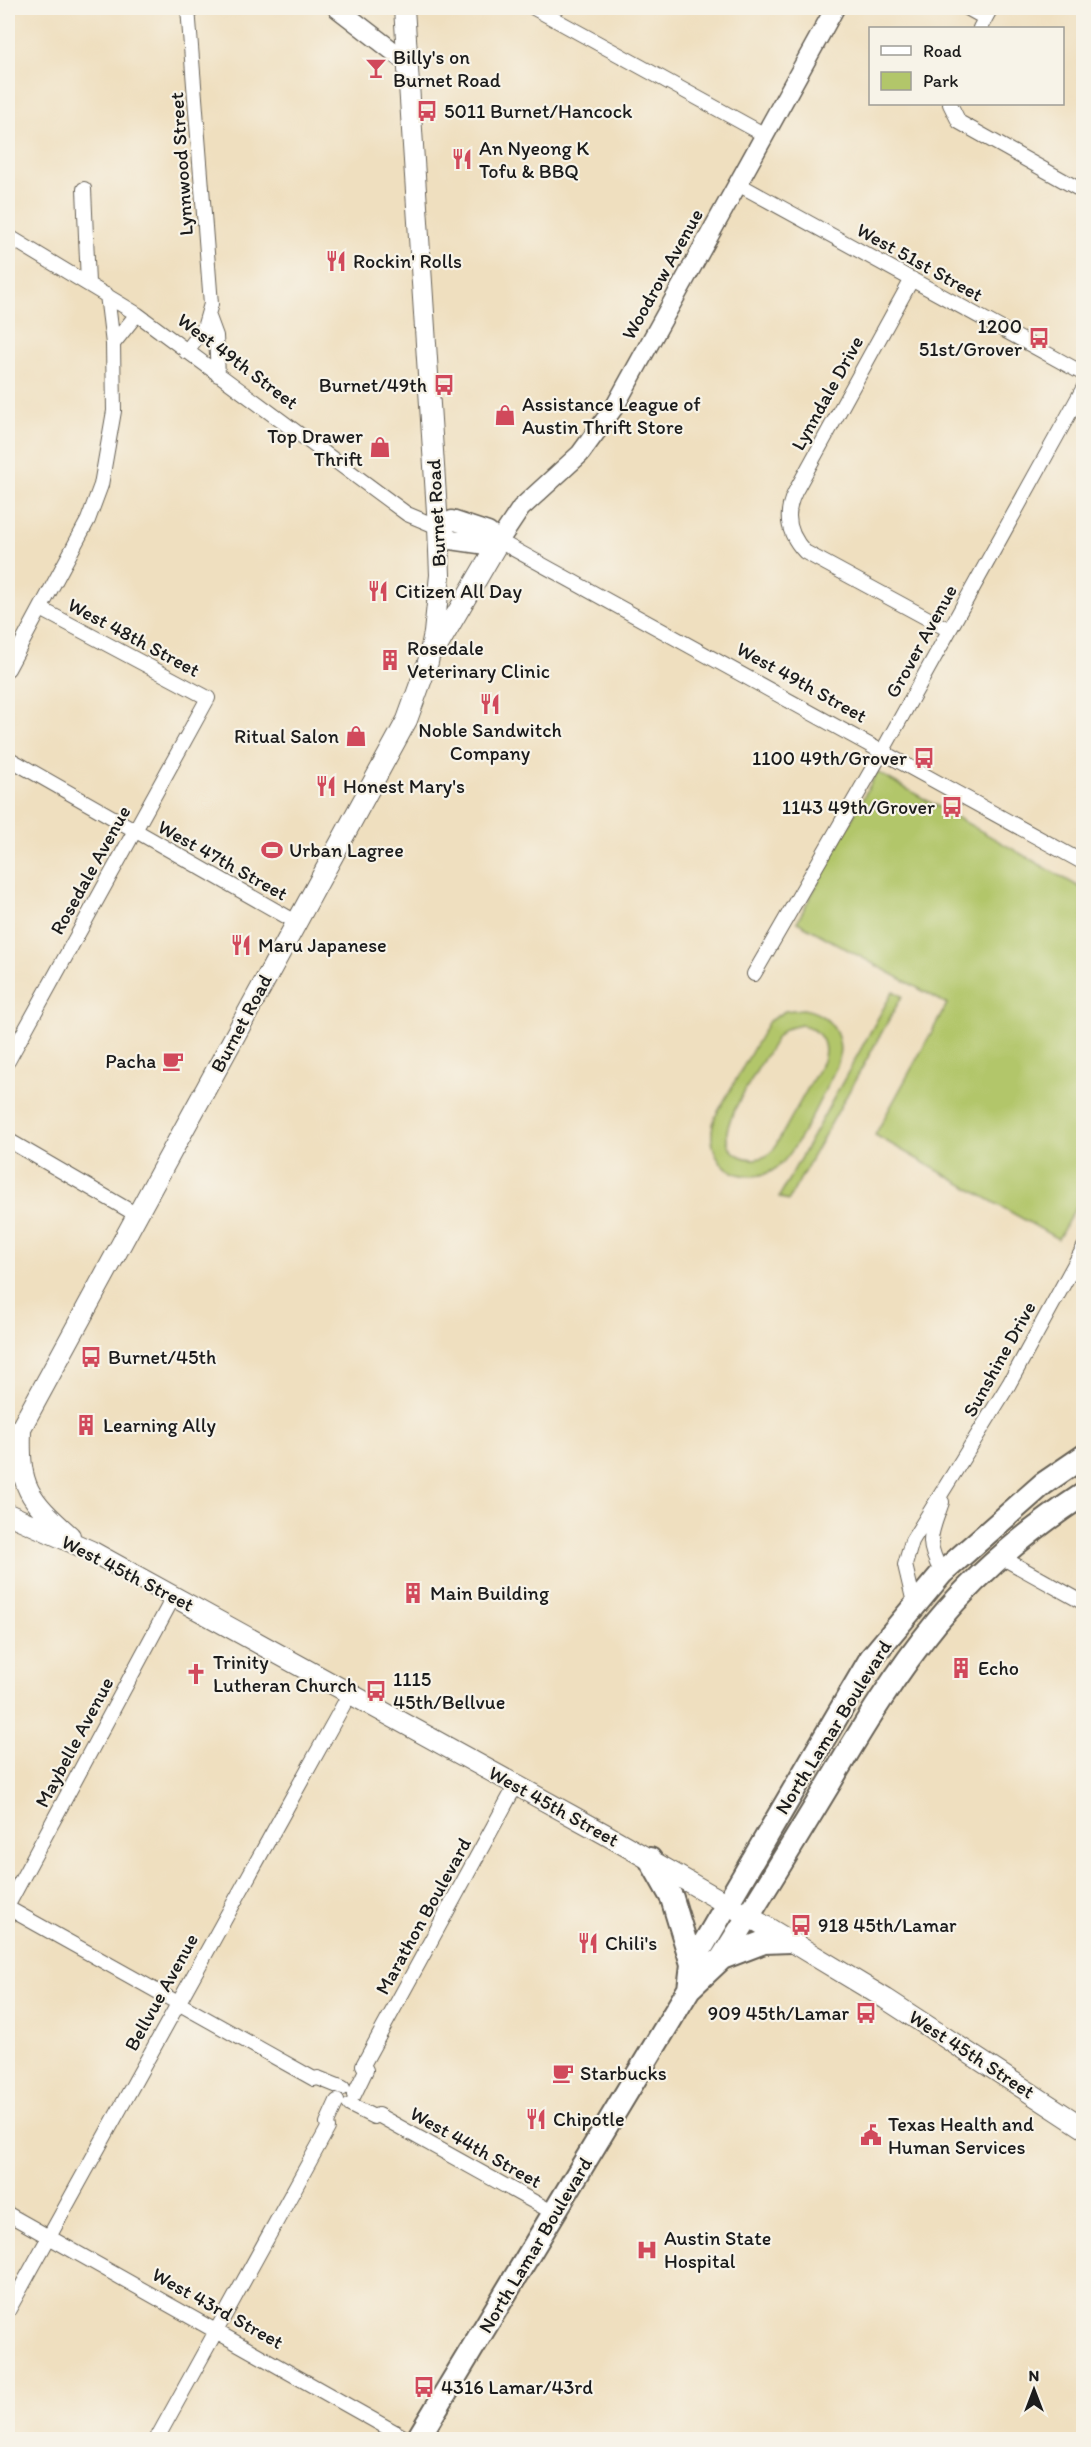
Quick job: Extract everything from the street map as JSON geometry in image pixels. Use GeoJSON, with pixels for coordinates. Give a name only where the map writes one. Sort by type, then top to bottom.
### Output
{"type":"FeatureCollection","features":[{"type":"Feature","properties":{"kind":"main road","name":"Burnet Road"},"geometry":{"type":"LineString","coordinates":[[8,1452],[407,720],[428,662],[438,605],[438,527],[404,8]]}},
{"type":"Feature","properties":{"kind":"main road"},"geometry":{"type":"LineString","coordinates":[[428,662],[499,541]]}},
{"type":"Feature","properties":{"kind":"main road"},"geometry":{"type":"LineString","coordinates":[[21,1429],[21,1465],[30,1495],[44,1513],[84,1547]]}},
{"type":"Feature","properties":{"kind":"main road","name":"North Lamar Boulevard"},"geometry":{"type":"LineString","coordinates":[[688,1989],[692,1964],[871,1658],[914,1603],[942,1573],[1043,1484],[1083,1456]]}},
{"type":"Feature","properties":{"kind":"main road","name":"North Lamar Boulevard"},"geometry":{"type":"LineString","coordinates":[[417,2439],[688,1989],[722,1958],[872,1712],[938,1621],[1007,1556],[1032,1528],[1083,1494]]}},
{"type":"Feature","properties":{"kind":"main road","name":"West 45th Street"},"geometry":{"type":"LineString","coordinates":[[8,1514],[84,1547],[650,1859],[886,1998],[1083,2128]]}},
{"type":"Feature","properties":{"kind":"main road"},"geometry":{"type":"LineString","coordinates":[[938,1621],[943,1593],[942,1573]]}},
{"type":"Feature","properties":{"kind":"main road"},"geometry":{"type":"LineString","coordinates":[[650,1859],[672,1898],[692,1964]]}},
{"type":"Feature","properties":{"kind":"main road"},"geometry":{"type":"LineString","coordinates":[[722,1958],[764,1942],[790,1941]]}},
{"type":"Feature","properties":{"kind":"street","name":"Lynnwood Street"},"geometry":{"type":"LineString","coordinates":[[188,8],[211,304],[209,317],[216,336],[218,375]]}},
{"type":"Feature","properties":{"kind":"street"},"geometry":{"type":"LineString","coordinates":[[337,8],[407,62]]}},
{"type":"Feature","properties":{"kind":"street"},"geometry":{"type":"LineString","coordinates":[[534,8],[765,135]]}},
{"type":"Feature","properties":{"kind":"street","name":"Woodrow Avenue"},"geometry":{"type":"LineString","coordinates":[[499,541],[521,507],[580,454],[615,406],[835,8]]}},
{"type":"Feature","properties":{"kind":"street"},"geometry":{"type":"LineString","coordinates":[[967,8],[985,18]]}},
{"type":"Feature","properties":{"kind":"street"},"geometry":{"type":"LineString","coordinates":[[950,105],[958,122],[1083,192]]}},
{"type":"Feature","properties":{"kind":"street","name":"West 51st Street"},"geometry":{"type":"LineString","coordinates":[[738,184],[1083,374]]}},
{"type":"Feature","properties":{"kind":"street"},"geometry":{"type":"LineString","coordinates":[[84,189],[88,283]]}},
{"type":"Feature","properties":{"kind":"street","name":"West 49th Street"},"geometry":{"type":"LineString","coordinates":[[8,236],[137,314],[407,514],[438,527],[452,520],[488,532],[499,541],[1083,863]]}},
{"type":"Feature","properties":{"kind":"street","name":"Lynndale Drive"},"geometry":{"type":"LineString","coordinates":[[912,279],[791,501],[790,529],[799,545],[813,557],[949,630]]}},
{"type":"Feature","properties":{"kind":"street"},"geometry":{"type":"LineString","coordinates":[[8,669],[88,520],[101,484],[114,411],[113,344],[107,295]]}},
{"type":"Feature","properties":{"kind":"street"},"geometry":{"type":"LineString","coordinates":[[113,344],[137,314]]}},
{"type":"Feature","properties":{"kind":"street"},"geometry":{"type":"LineString","coordinates":[[186,352],[209,317]]}},
{"type":"Feature","properties":{"kind":"street","name":"Grover Avenue"},"geometry":{"type":"LineString","coordinates":[[754,974],[882,752],[1083,387]]}},
{"type":"Feature","properties":{"kind":"street","name":"West 48th Street"},"geometry":{"type":"LineString","coordinates":[[41,609],[208,698]]}},
{"type":"Feature","properties":{"kind":"street","name":"Rosedale Avenue"},"geometry":{"type":"LineString","coordinates":[[8,1061],[208,698]]}},
{"type":"Feature","properties":{"kind":"street","name":"West 47th Street"},"geometry":{"type":"LineString","coordinates":[[8,758],[133,832],[296,922]]}},
{"type":"Feature","properties":{"kind":"street"},"geometry":{"type":"LineString","coordinates":[[9,1138],[136,1215]]}},
{"type":"Feature","properties":{"kind":"street","name":"Sunshine Drive"},"geometry":{"type":"LineString","coordinates":[[914,1603],[905,1574],[906,1556],[926,1517],[1009,1384],[1083,1247]]}},
{"type":"Feature","properties":{"kind":"street","name":"Sunshine Drive"},"geometry":{"type":"LineString","coordinates":[[942,1573],[930,1546],[930,1539],[946,1488]]}},
{"type":"Feature","properties":{"kind":"street"},"geometry":{"type":"LineString","coordinates":[[1007,1556],[1083,1604]]}},
{"type":"Feature","properties":{"kind":"street","name":"Maybelle Avenue"},"geometry":{"type":"LineString","coordinates":[[8,1907],[174,1596]]}},
{"type":"Feature","properties":{"kind":"street","name":"Bellvue Avenue"},"geometry":{"type":"LineString","coordinates":[[8,2311],[350,1693]]}},
{"type":"Feature","properties":{"kind":"street","name":"Marathon Boulevard"},"geometry":{"type":"LineString","coordinates":[[156,2439],[328,2128],[327,2123],[366,2070],[363,2065],[516,1785]]}},
{"type":"Feature","properties":{"kind":"street","name":"West 44th Street"},"geometry":{"type":"LineString","coordinates":[[8,1907],[314,2079],[318,2078],[374,2117],[378,2115],[554,2213]]}},
{"type":"Feature","properties":{"kind":"street","name":"West 43rd Street"},"geometry":{"type":"LineString","coordinates":[[8,2214],[409,2439]]}},
{"type":"Feature","properties":{"kind":"green space"},"geometry":{"type":"Polygon","coordinates":[[[877,772],[1083,889],[1083,1194],[1058,1239],[875,1135],[947,1004],[797,922],[877,772]]]}},
{"type":"Feature","properties":{"kind":"green space"},"geometry":{"type":"Polygon","coordinates":[[[893,991],[902,996],[788,1201],[779,1197],[893,991]]]}},
{"type":"Feature","properties":{"kind":"green space"},"geometry":{"type":"Polygon","coordinates":[[[803,1009],[822,1016],[829,1022],[838,1037],[840,1046],[837,1066],[804,1131],[789,1155],[775,1169],[767,1173],[742,1175],[726,1167],[717,1156],[712,1139],[713,1123],[769,1021],[785,1011],[803,1009]],[[801,1025],[785,1029],[777,1037],[736,1106],[728,1127],[727,1137],[733,1151],[740,1156],[756,1159],[772,1152],[823,1061],[825,1048],[821,1037],[813,1029],[801,1025]]]}},
{"type":"Feature","properties":{"kind":"place","name":"Billy's on Burnet Road"},"geometry":{"type":"Point","coordinates":[376,68]}},
{"type":"Feature","properties":{"kind":"place","name":"5011 Burnet/Hancock"},"geometry":{"type":"Point","coordinates":[427,111]}},
{"type":"Feature","properties":{"kind":"place","name":"An Nyeong K Tofu & BBQ"},"geometry":{"type":"Point","coordinates":[462,159]}},
{"type":"Feature","properties":{"kind":"place","name":"Rockin' Rolls"},"geometry":{"type":"Point","coordinates":[336,261]}},
{"type":"Feature","properties":{"kind":"place","name":"1200 51st/Grover"},"geometry":{"type":"Point","coordinates":[1039,338]}},
{"type":"Feature","properties":{"kind":"place","name":"Burnet/49th"},"geometry":{"type":"Point","coordinates":[444,385]}},
{"type":"Feature","properties":{"kind":"place","name":"Assistance League of Austin Thrift Store"},"geometry":{"type":"Point","coordinates":[505,415]}},
{"type":"Feature","properties":{"kind":"place","name":"Top Drawer Thrift"},"geometry":{"type":"Point","coordinates":[380,447]}},
{"type":"Feature","properties":{"kind":"place","name":"Citizen All Day"},"geometry":{"type":"Point","coordinates":[378,591]}},
{"type":"Feature","properties":{"kind":"place","name":"Rosedale Veterinary Clinic"},"geometry":{"type":"Point","coordinates":[390,660]}},
{"type":"Feature","properties":{"kind":"place","name":"Noble Sandwitch Company"},"geometry":{"type":"Point","coordinates":[490,704]}},
{"type":"Feature","properties":{"kind":"place","name":"Ritual Salon"},"geometry":{"type":"Point","coordinates":[356,736]}},
{"type":"Feature","properties":{"kind":"place","name":"1100 49th/Grover"},"geometry":{"type":"Point","coordinates":[924,758]}},
{"type":"Feature","properties":{"kind":"place","name":"Honest Mary's"},"geometry":{"type":"Point","coordinates":[326,786]}},
{"type":"Feature","properties":{"kind":"place","name":"1143 49th/Grover"},"geometry":{"type":"Point","coordinates":[952,807]}},
{"type":"Feature","properties":{"kind":"place","name":"Urban Lagree"},"geometry":{"type":"Point","coordinates":[272,850]}},
{"type":"Feature","properties":{"kind":"place","name":"Maru Japanese"},"geometry":{"type":"Point","coordinates":[241,945]}},
{"type":"Feature","properties":{"kind":"place","name":"Pacha"},"geometry":{"type":"Point","coordinates":[173,1061]}},
{"type":"Feature","properties":{"kind":"place","name":"Burnet/45th"},"geometry":{"type":"Point","coordinates":[91,1357]}},
{"type":"Feature","properties":{"kind":"place","name":"Learning Ally"},"geometry":{"type":"Point","coordinates":[86,1425]}},
{"type":"Feature","properties":{"kind":"place","name":"Main Building"},"geometry":{"type":"Point","coordinates":[413,1593]}},
{"type":"Feature","properties":{"kind":"place","name":"Echo"},"geometry":{"type":"Point","coordinates":[961,1668]}},
{"type":"Feature","properties":{"kind":"place","name":"Trinity Lutheran Church"},"geometry":{"type":"Point","coordinates":[196,1674]}},
{"type":"Feature","properties":{"kind":"place","name":"1115 45th/Bellvue"},"geometry":{"type":"Point","coordinates":[376,1691]}},
{"type":"Feature","properties":{"kind":"place","name":"918 45th/Lamar"},"geometry":{"type":"Point","coordinates":[801,1925]}},
{"type":"Feature","properties":{"kind":"place","name":"Chili's"},"geometry":{"type":"Point","coordinates":[588,1943]}},
{"type":"Feature","properties":{"kind":"place","name":"909 45th/Lamar"},"geometry":{"type":"Point","coordinates":[866,2013]}},
{"type":"Feature","properties":{"kind":"place","name":"Starbucks"},"geometry":{"type":"Point","coordinates":[563,2073]}},
{"type":"Feature","properties":{"kind":"place","name":"Chipotle"},"geometry":{"type":"Point","coordinates":[536,2119]}},
{"type":"Feature","properties":{"kind":"place","name":"Texas Health and Human Services"},"geometry":{"type":"Point","coordinates":[871,2135]}},
{"type":"Feature","properties":{"kind":"place","name":"Austin State Hospital"},"geometry":{"type":"Point","coordinates":[647,2250]}},
{"type":"Feature","properties":{"kind":"place","name":"4316 Lamar/43rd"},"geometry":{"type":"Point","coordinates":[424,2387]}}]}
